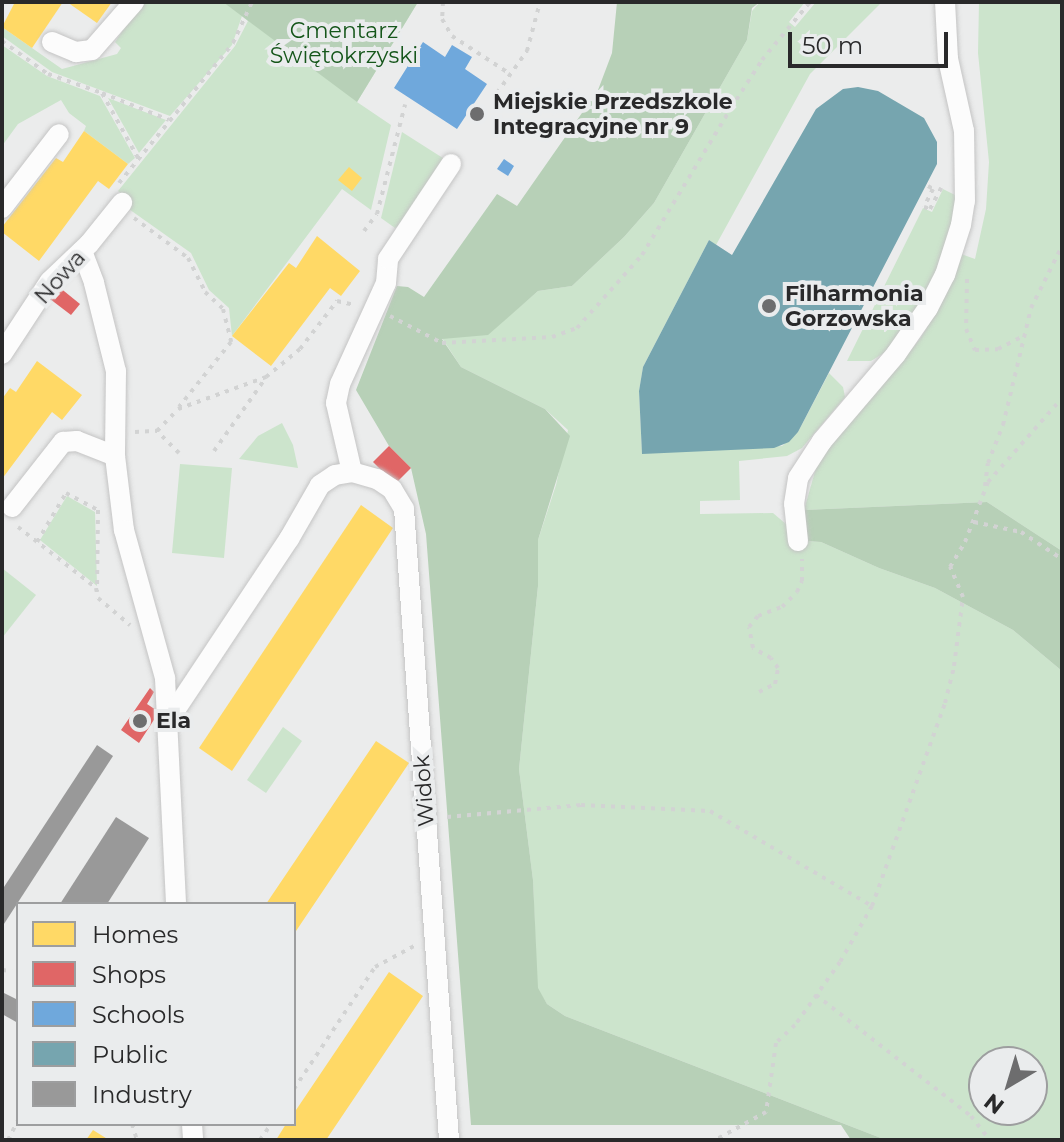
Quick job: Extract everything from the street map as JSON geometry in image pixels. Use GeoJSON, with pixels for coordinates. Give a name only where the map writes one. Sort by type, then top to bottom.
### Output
{"type":"FeatureCollection","features":[{"type":"Feature","properties":{"kind":"street"},"geometry":{"type":"LineString","coordinates":[[52,42],[73,51],[92,50],[134,2]]}},
{"type":"Feature","properties":{"kind":"street"},"geometry":{"type":"LineString","coordinates":[[798,541],[794,504],[798,478],[822,441],[922,319],[945,275],[958,236],[965,201],[965,152],[961,110],[947,50],[945,2]]}},
{"type":"Feature","properties":{"kind":"street"},"geometry":{"type":"LineString","coordinates":[[2,208],[59,134]]}},
{"type":"Feature","properties":{"kind":"street"},"geometry":{"type":"LineString","coordinates":[[168,721],[289,539],[320,485],[335,475],[352,472],[337,393],[380,312],[388,259],[451,164]]}},
{"type":"Feature","properties":{"kind":"street","name":"Nowa"},"geometry":{"type":"LineString","coordinates":[[2,354],[50,281],[82,251],[120,205]]}},
{"type":"Feature","properties":{"kind":"street"},"geometry":{"type":"LineString","coordinates":[[82,251],[94,283],[116,371],[115,456],[124,530],[165,678],[176,902]]}},
{"type":"Feature","properties":{"kind":"street"},"geometry":{"type":"LineString","coordinates":[[13,515],[63,442],[77,441],[115,456]]}},
{"type":"Feature","properties":{"kind":"street","name":"Widok"},"geometry":{"type":"LineString","coordinates":[[352,472],[385,484],[404,509],[449,1140]]}},
{"type":"Feature","properties":{"kind":"path"},"geometry":{"type":"LineString","coordinates":[[130,170],[233,43],[252,2]]}},
{"type":"Feature","properties":{"kind":"path"},"geometry":{"type":"LineString","coordinates":[[443,2],[442,19],[452,36],[510,74]]}},
{"type":"Feature","properties":{"kind":"path"},"geometry":{"type":"LineString","coordinates":[[497,93],[527,51],[540,2]]}},
{"type":"Feature","properties":{"kind":"path"},"geometry":{"type":"LineString","coordinates":[[214,451],[266,377],[300,349],[337,301],[380,312],[442,343],[552,337],[577,328],[642,255],[746,84],[810,2]]}},
{"type":"Feature","properties":{"kind":"path"},"geometry":{"type":"LineString","coordinates":[[2,41],[48,74],[170,120]]}},
{"type":"Feature","properties":{"kind":"path"},"geometry":{"type":"LineString","coordinates":[[102,93],[138,158]]}},
{"type":"Feature","properties":{"kind":"path"},"geometry":{"type":"LineString","coordinates":[[364,231],[377,214],[405,105]]}},
{"type":"Feature","properties":{"kind":"path"},"geometry":{"type":"LineString","coordinates":[[928,186],[933,189],[924,207],[930,209],[941,188]]}},
{"type":"Feature","properties":{"kind":"path"},"geometry":{"type":"LineString","coordinates":[[120,205],[188,258],[205,292],[223,309],[231,342],[157,431],[179,453]]}},
{"type":"Feature","properties":{"kind":"path"},"geometry":{"type":"LineString","coordinates":[[984,492],[988,463],[1003,425],[1031,308],[1062,246]]}},
{"type":"Feature","properties":{"kind":"path"},"geometry":{"type":"LineString","coordinates":[[968,267],[965,314],[970,343],[975,350],[986,352],[1023,336]]}},
{"type":"Feature","properties":{"kind":"path"},"geometry":{"type":"LineString","coordinates":[[178,409],[266,377]]}},
{"type":"Feature","properties":{"kind":"path"},"geometry":{"type":"LineString","coordinates":[[715,1140],[766,1112],[776,1043],[795,1025],[840,962],[872,906],[945,703],[960,634],[963,597],[950,567],[974,521],[988,482],[1012,451],[1062,398]]}},
{"type":"Feature","properties":{"kind":"path"},"geometry":{"type":"LineString","coordinates":[[37,542],[63,491],[98,510],[98,598]]}},
{"type":"Feature","properties":{"kind":"path"},"geometry":{"type":"LineString","coordinates":[[13,515],[37,542],[97,591]]}},
{"type":"Feature","properties":{"kind":"path"},"geometry":{"type":"LineString","coordinates":[[974,521],[1021,532],[1062,559]]}},
{"type":"Feature","properties":{"kind":"path"},"geometry":{"type":"LineString","coordinates":[[759,692],[775,684],[778,668],[771,658],[753,648],[749,627],[758,616],[782,607],[797,592],[804,572],[798,541]]}},
{"type":"Feature","properties":{"kind":"path"},"geometry":{"type":"LineString","coordinates":[[447,817],[581,805],[710,811],[872,906]]}},
{"type":"Feature","properties":{"kind":"path"},"geometry":{"type":"LineString","coordinates":[[296,1086],[375,967],[425,940]]}},
{"type":"Feature","properties":{"kind":"path"},"geometry":{"type":"LineString","coordinates":[[2,970],[12,971]]}},
{"type":"Feature","properties":{"kind":"path"},"geometry":{"type":"LineString","coordinates":[[816,995],[971,1116],[990,1140]]}},
{"type":"Feature","properties":{"kind":"green space"},"geometry":{"type":"Polygon","coordinates":[[[142,2],[418,2],[357,102],[391,125],[371,210],[342,189],[232,336],[229,308],[209,290],[191,253],[126,207],[131,201],[118,191],[235,46],[248,21],[242,16],[232,45],[170,116],[52,72],[2,36],[2,27],[62,69],[117,54],[121,48],[115,42],[142,2]]]}},
{"type":"Feature","properties":{"kind":"green space","name":"Cmentarz Świętokrzyski"},"geometry":{"type":"Polygon","coordinates":[[[223,2],[418,2],[357,102],[223,2]]]}},
{"type":"Feature","properties":{"kind":"green space"},"geometry":{"type":"Polygon","coordinates":[[[617,2],[760,2],[752,8],[747,40],[654,203],[624,237],[572,286],[538,291],[488,335],[442,339],[461,367],[545,409],[570,436],[538,540],[538,586],[519,769],[533,880],[538,988],[547,1004],[565,1016],[886,1140],[851,1140],[841,1125],[471,1125],[426,534],[411,468],[389,446],[356,390],[397,286],[408,287],[424,297],[497,194],[517,206],[598,90],[612,53],[617,2]]]}},
{"type":"Feature","properties":{"kind":"green space"},"geometry":{"type":"Polygon","coordinates":[[[760,2],[805,2],[789,22],[795,27],[816,2],[882,2],[810,74],[716,245],[709,240],[643,367],[639,391],[642,453],[782,446],[798,432],[829,373],[843,387],[845,397],[802,448],[787,456],[739,461],[740,500],[700,501],[700,514],[773,513],[806,541],[821,542],[879,568],[935,588],[1013,630],[1062,671],[1062,1140],[886,1140],[565,1016],[547,1004],[537,988],[533,880],[519,769],[538,586],[538,540],[556,485],[568,430],[545,409],[461,367],[442,338],[488,334],[538,291],[572,286],[624,237],[654,203],[747,40],[752,11],[760,2]]]}},
{"type":"Feature","properties":{"kind":"green space"},"geometry":{"type":"Polygon","coordinates":[[[979,2],[1062,2],[1062,551],[987,502],[804,510],[818,461],[920,339],[939,307],[961,254],[975,259],[986,209],[989,162],[978,53],[979,2]]]}},
{"type":"Feature","properties":{"kind":"green space"},"geometry":{"type":"Polygon","coordinates":[[[2,45],[47,76],[100,96],[135,158],[128,164],[84,131],[86,126],[69,113],[61,100],[18,124],[2,146],[2,45]]]}},
{"type":"Feature","properties":{"kind":"green space"},"geometry":{"type":"Polygon","coordinates":[[[108,98],[166,120],[139,153],[108,98]]]}},
{"type":"Feature","properties":{"kind":"green space"},"geometry":{"type":"Polygon","coordinates":[[[402,132],[446,160],[407,220],[395,228],[381,218],[402,132]]]}},
{"type":"Feature","properties":{"kind":"green space"},"geometry":{"type":"Polygon","coordinates":[[[943,189],[957,196],[940,264],[925,298],[887,351],[871,361],[847,361],[923,208],[932,212],[943,189]]]}},
{"type":"Feature","properties":{"kind":"green space"},"geometry":{"type":"Polygon","coordinates":[[[282,423],[293,445],[298,468],[239,459],[258,436],[282,423]]]}},
{"type":"Feature","properties":{"kind":"green space"},"geometry":{"type":"Polygon","coordinates":[[[180,464],[232,468],[224,558],[172,553],[180,464]]]}},
{"type":"Feature","properties":{"kind":"green space"},"geometry":{"type":"Polygon","coordinates":[[[67,496],[95,512],[97,586],[40,540],[67,496]]]}},
{"type":"Feature","properties":{"kind":"green space"},"geometry":{"type":"Polygon","coordinates":[[[987,502],[1062,551],[1062,671],[1013,630],[935,588],[879,568],[821,542],[806,541],[804,510],[987,502]]]}},
{"type":"Feature","properties":{"kind":"green space"},"geometry":{"type":"Polygon","coordinates":[[[2,568],[36,595],[2,638],[2,568]]]}},
{"type":"Feature","properties":{"kind":"green space"},"geometry":{"type":"Polygon","coordinates":[[[283,727],[302,741],[266,793],[247,780],[283,727]]]}},
{"type":"Feature","properties":{"kind":"building: Homes"},"geometry":{"type":"Polygon","coordinates":[[[15,2],[63,2],[32,48],[2,27],[15,2]]]}},
{"type":"Feature","properties":{"kind":"building: Homes"},"geometry":{"type":"Polygon","coordinates":[[[67,2],[112,2],[97,23],[67,2]]]}},
{"type":"Feature","properties":{"kind":"building: Homes"},"geometry":{"type":"Polygon","coordinates":[[[84,131],[128,164],[109,189],[98,181],[39,261],[2,232],[2,227],[56,158],[63,162],[84,131]]]}},
{"type":"Feature","properties":{"kind":"building: Homes"},"geometry":{"type":"Polygon","coordinates":[[[349,167],[362,178],[352,191],[338,180],[349,167]]]}},
{"type":"Feature","properties":{"kind":"building: Homes"},"geometry":{"type":"Polygon","coordinates":[[[317,236],[360,271],[341,296],[330,288],[271,366],[232,336],[289,263],[296,268],[317,236]]]}},
{"type":"Feature","properties":{"kind":"building: Homes"},"geometry":{"type":"Polygon","coordinates":[[[37,361],[82,395],[62,420],[52,412],[2,479],[2,399],[10,388],[16,392],[37,361]]]}},
{"type":"Feature","properties":{"kind":"building: Homes"},"geometry":{"type":"Polygon","coordinates":[[[361,505],[393,528],[232,771],[199,748],[361,505]]]}},
{"type":"Feature","properties":{"kind":"building: Homes"},"geometry":{"type":"Polygon","coordinates":[[[376,741],[409,763],[296,931],[296,902],[267,902],[376,741]]]}},
{"type":"Feature","properties":{"kind":"building: Homes"},"geometry":{"type":"Polygon","coordinates":[[[389,972],[423,996],[326,1140],[276,1140],[285,1126],[296,1126],[296,1110],[389,972]]]}},
{"type":"Feature","properties":{"kind":"building: Homes"},"geometry":{"type":"Polygon","coordinates":[[[93,1130],[109,1140],[86,1140],[93,1130]]]}},
{"type":"Feature","properties":{"kind":"building: Shops"},"geometry":{"type":"Polygon","coordinates":[[[59,287],[80,304],[71,315],[50,299],[59,287]]]}},
{"type":"Feature","properties":{"kind":"building: Shops"},"geometry":{"type":"Polygon","coordinates":[[[389,446],[411,468],[395,484],[373,462],[389,446]]]}},
{"type":"Feature","properties":{"kind":"building: Shops","name":"Ela"},"geometry":{"type":"Polygon","coordinates":[[[150,688],[154,692],[147,704],[159,712],[139,743],[121,730],[150,688]]]}},
{"type":"Feature","properties":{"kind":"building: Schools"},"geometry":{"type":"Polygon","coordinates":[[[423,42],[445,57],[452,45],[472,57],[465,69],[487,84],[457,129],[394,88],[423,42]]]}},
{"type":"Feature","properties":{"kind":"building: Schools"},"geometry":{"type":"Polygon","coordinates":[[[504,159],[514,166],[508,176],[497,169],[504,159]]]}},
{"type":"Feature","properties":{"kind":"building: Public","name":"Filharmonia Gorzowska"},"geometry":{"type":"Polygon","coordinates":[[[858,87],[878,91],[924,118],[937,142],[937,164],[798,432],[789,442],[774,448],[642,454],[639,391],[643,367],[709,240],[732,255],[816,109],[843,89],[858,87]]]}},
{"type":"Feature","properties":{"kind":"building: Industry"},"geometry":{"type":"Polygon","coordinates":[[[97,745],[113,756],[2,927],[2,890],[97,745]]]}},
{"type":"Feature","properties":{"kind":"building: Industry"},"geometry":{"type":"Polygon","coordinates":[[[116,817],[149,838],[108,902],[61,902],[116,817]]]}},
{"type":"Feature","properties":{"kind":"building: Industry"},"geometry":{"type":"Polygon","coordinates":[[[2,992],[16,999],[16,1022],[2,1014],[2,992]]]}},
{"type":"Feature","properties":{"kind":"place","name":"Miejskie Przedszkole Integracyjne nr 9"},"geometry":{"type":"Point","coordinates":[477,114]}},
{"type":"Feature","properties":{"kind":"place","name":"Filharmonia Gorzowska"},"geometry":{"type":"Point","coordinates":[769,306]}},
{"type":"Feature","properties":{"kind":"place","name":"Ela"},"geometry":{"type":"Point","coordinates":[140,721]}}]}
